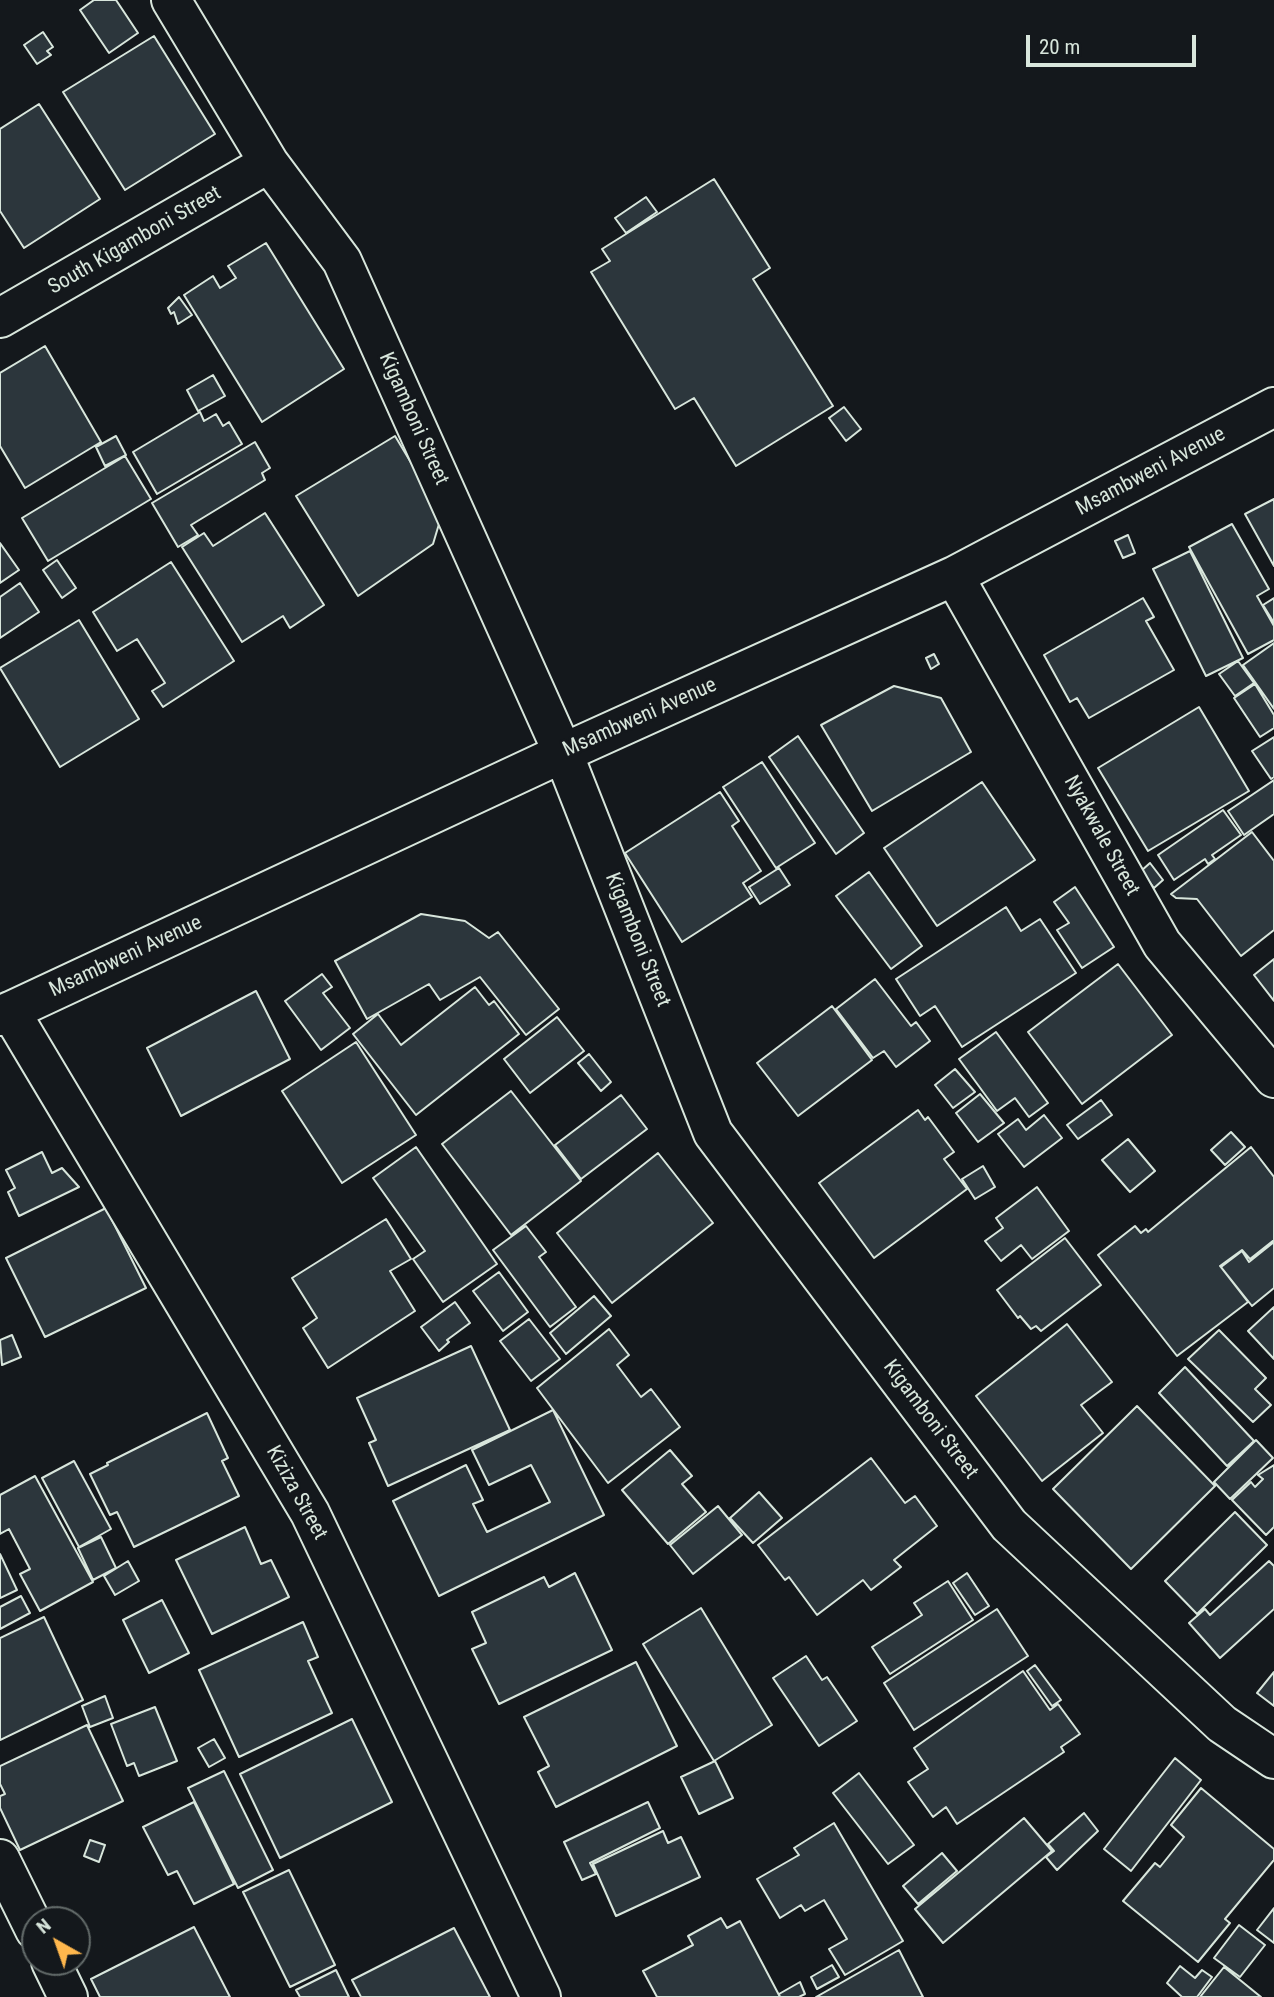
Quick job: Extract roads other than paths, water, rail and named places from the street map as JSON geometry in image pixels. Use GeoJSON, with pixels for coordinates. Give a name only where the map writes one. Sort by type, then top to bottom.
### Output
{"type":"FeatureCollection","features":[{"type":"Feature","properties":{"kind":"street","name":"Kigamboni Street"},"geometry":{"type":"LineString","coordinates":[[171,0],[269,163],[342,261],[563,753],[713,1133],[1009,1525],[1222,1724],[1274,1759]]}},
{"type":"Feature","properties":{"kind":"street","name":"South Kigamboni Street"},"geometry":{"type":"LineString","coordinates":[[0,317],[269,163]]}},
{"type":"Feature","properties":{"kind":"street","name":"Msambweni Avenue"},"geometry":{"type":"LineString","coordinates":[[5,1014],[563,753],[954,576],[1274,407]]}},
{"type":"Feature","properties":{"kind":"street","name":"Nyakwale Street"},"geometry":{"type":"LineString","coordinates":[[954,576],[1162,944],[1274,1078]]}},
{"type":"Feature","properties":{"kind":"street","name":"Kiziza Street"},"geometry":{"type":"LineString","coordinates":[[5,1014],[310,1513],[541,1997]]}},
{"type":"Feature","properties":{"kind":"street"},"geometry":{"type":"LineString","coordinates":[[0,1859],[23,1906]]}},
{"type":"Feature","properties":{"kind":"street"},"geometry":{"type":"LineString","coordinates":[[58,1976],[68,1997]]}}]}
